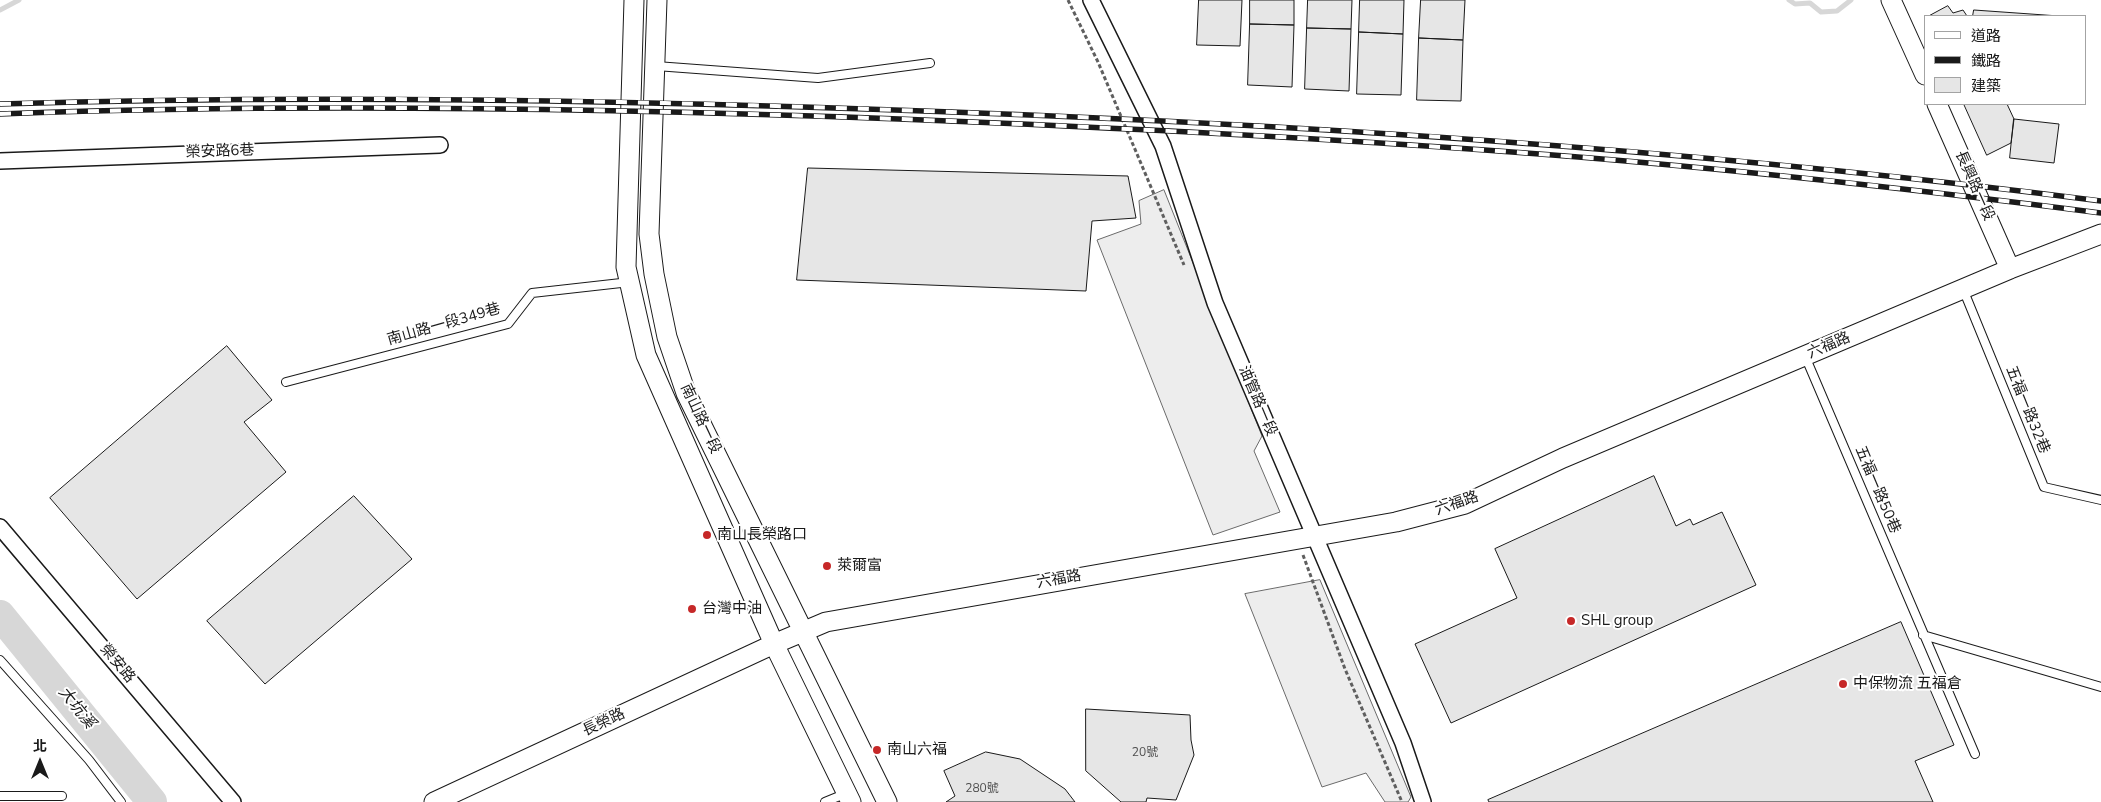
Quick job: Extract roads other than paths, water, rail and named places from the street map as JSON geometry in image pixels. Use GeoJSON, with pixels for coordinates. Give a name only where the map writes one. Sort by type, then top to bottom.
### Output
{"type":"FeatureCollection","features":[{"type":"Feature","properties":{"kind":"street","name":"南山路一段"},"geometry":{"type":"LineString","coordinates":[[634,0],[626,267],[646,355],[774,644],[849,798]]}},
{"type":"Feature","properties":{"kind":"street","name":"南山路一段"},"geometry":{"type":"LineString","coordinates":[[657,0],[650,234],[654,274],[667,337],[686,393],[805,631],[887,802]]}},
{"type":"Feature","properties":{"kind":"street","name":"油管路一段"},"geometry":{"type":"LineString","coordinates":[[1091,0],[1122,66],[1164,146],[1215,303],[1306,537],[1404,743],[1423,802]]}},
{"type":"Feature","properties":{"kind":"street"},"geometry":{"type":"LineString","coordinates":[[1891,0],[1924,73]]}},
{"type":"Feature","properties":{"kind":"street","name":"長興路一段"},"geometry":{"type":"LineString","coordinates":[[1937,105],[2010,268]]}},
{"type":"Feature","properties":{"kind":"street","name":"榮安路6巷"},"geometry":{"type":"LineString","coordinates":[[0,161],[440,145]]}},
{"type":"Feature","properties":{"kind":"street","name":"六福路"},"geometry":{"type":"LineString","coordinates":[[774,644],[826,622],[1396,522],[1464,504],[1563,458],[2010,268],[2101,234]]}},
{"type":"Feature","properties":{"kind":"street","name":"榮安路"},"geometry":{"type":"LineString","coordinates":[[0,527],[232,802]]}},
{"type":"Feature","properties":{"kind":"street","name":"長榮路"},"geometry":{"type":"LineString","coordinates":[[434,802],[774,644]]}},
{"type":"Feature","properties":{"kind":"lane"},"geometry":{"type":"LineString","coordinates":[[654,66],[818,78],[930,63]]}},
{"type":"Feature","properties":{"kind":"lane","name":"南山路一段349巷"},"geometry":{"type":"LineString","coordinates":[[286,382],[508,324],[532,293],[630,282]]}},
{"type":"Feature","properties":{"kind":"lane","name":"五福一路32巷"},"geometry":{"type":"LineString","coordinates":[[1963,289],[2044,487],[2101,500]]}},
{"type":"Feature","properties":{"kind":"lane","name":"五福一路50巷"},"geometry":{"type":"LineString","coordinates":[[1805,356],[1975,754]]}},
{"type":"Feature","properties":{"kind":"lane"},"geometry":{"type":"LineString","coordinates":[[1923,635],[2101,687]]}},
{"type":"Feature","properties":{"kind":"lane"},"geometry":{"type":"LineString","coordinates":[[0,660],[88,760],[121,802]]}},
{"type":"Feature","properties":{"kind":"lane"},"geometry":{"type":"LineString","coordinates":[[0,796],[62,796]]}},
{"type":"Feature","properties":{"kind":"lane"},"geometry":{"type":"LineString","coordinates":[[824,802],[849,798]]}},
{"type":"Feature","properties":{"kind":"waterway"},"geometry":{"type":"LineString","coordinates":[[0,10],[19,0]]}},
{"type":"Feature","properties":{"kind":"waterway"},"geometry":{"type":"LineString","coordinates":[[1789,0],[1795,4],[1810,3],[1821,12],[1837,11],[1851,0]]}},
{"type":"Feature","properties":{"kind":"waterway","name":"大坑溪"},"geometry":{"type":"LineString","coordinates":[[0,615],[152,802]]}},
{"type":"Feature","properties":{"kind":"railway"},"geometry":{"type":"LineString","coordinates":[[0,104],[238,99],[476,100],[714,104],[1096,118],[1384,133],[1528,143],[1815,168],[2101,201]]}},
{"type":"Feature","properties":{"kind":"railway"},"geometry":{"type":"LineString","coordinates":[[0,114],[225,109],[450,108],[675,112],[1129,129],[1435,147],[1660,164],[1880,186],[2101,213]]}},
{"type":"Feature","properties":{"kind":"place","name":"南山長榮路口"},"geometry":{"type":"Point","coordinates":[707,535]}},
{"type":"Feature","properties":{"kind":"place","name":"萊爾富"},"geometry":{"type":"Point","coordinates":[827,566]}},
{"type":"Feature","properties":{"kind":"place","name":"台灣中油"},"geometry":{"type":"Point","coordinates":[692,609]}},
{"type":"Feature","properties":{"kind":"place","name":"SHL group"},"geometry":{"type":"Point","coordinates":[1571,621]}},
{"type":"Feature","properties":{"kind":"place","name":"中保物流 五福倉"},"geometry":{"type":"Point","coordinates":[1843,684]}},
{"type":"Feature","properties":{"kind":"place","name":"南山六福"},"geometry":{"type":"Point","coordinates":[877,750]}}]}
